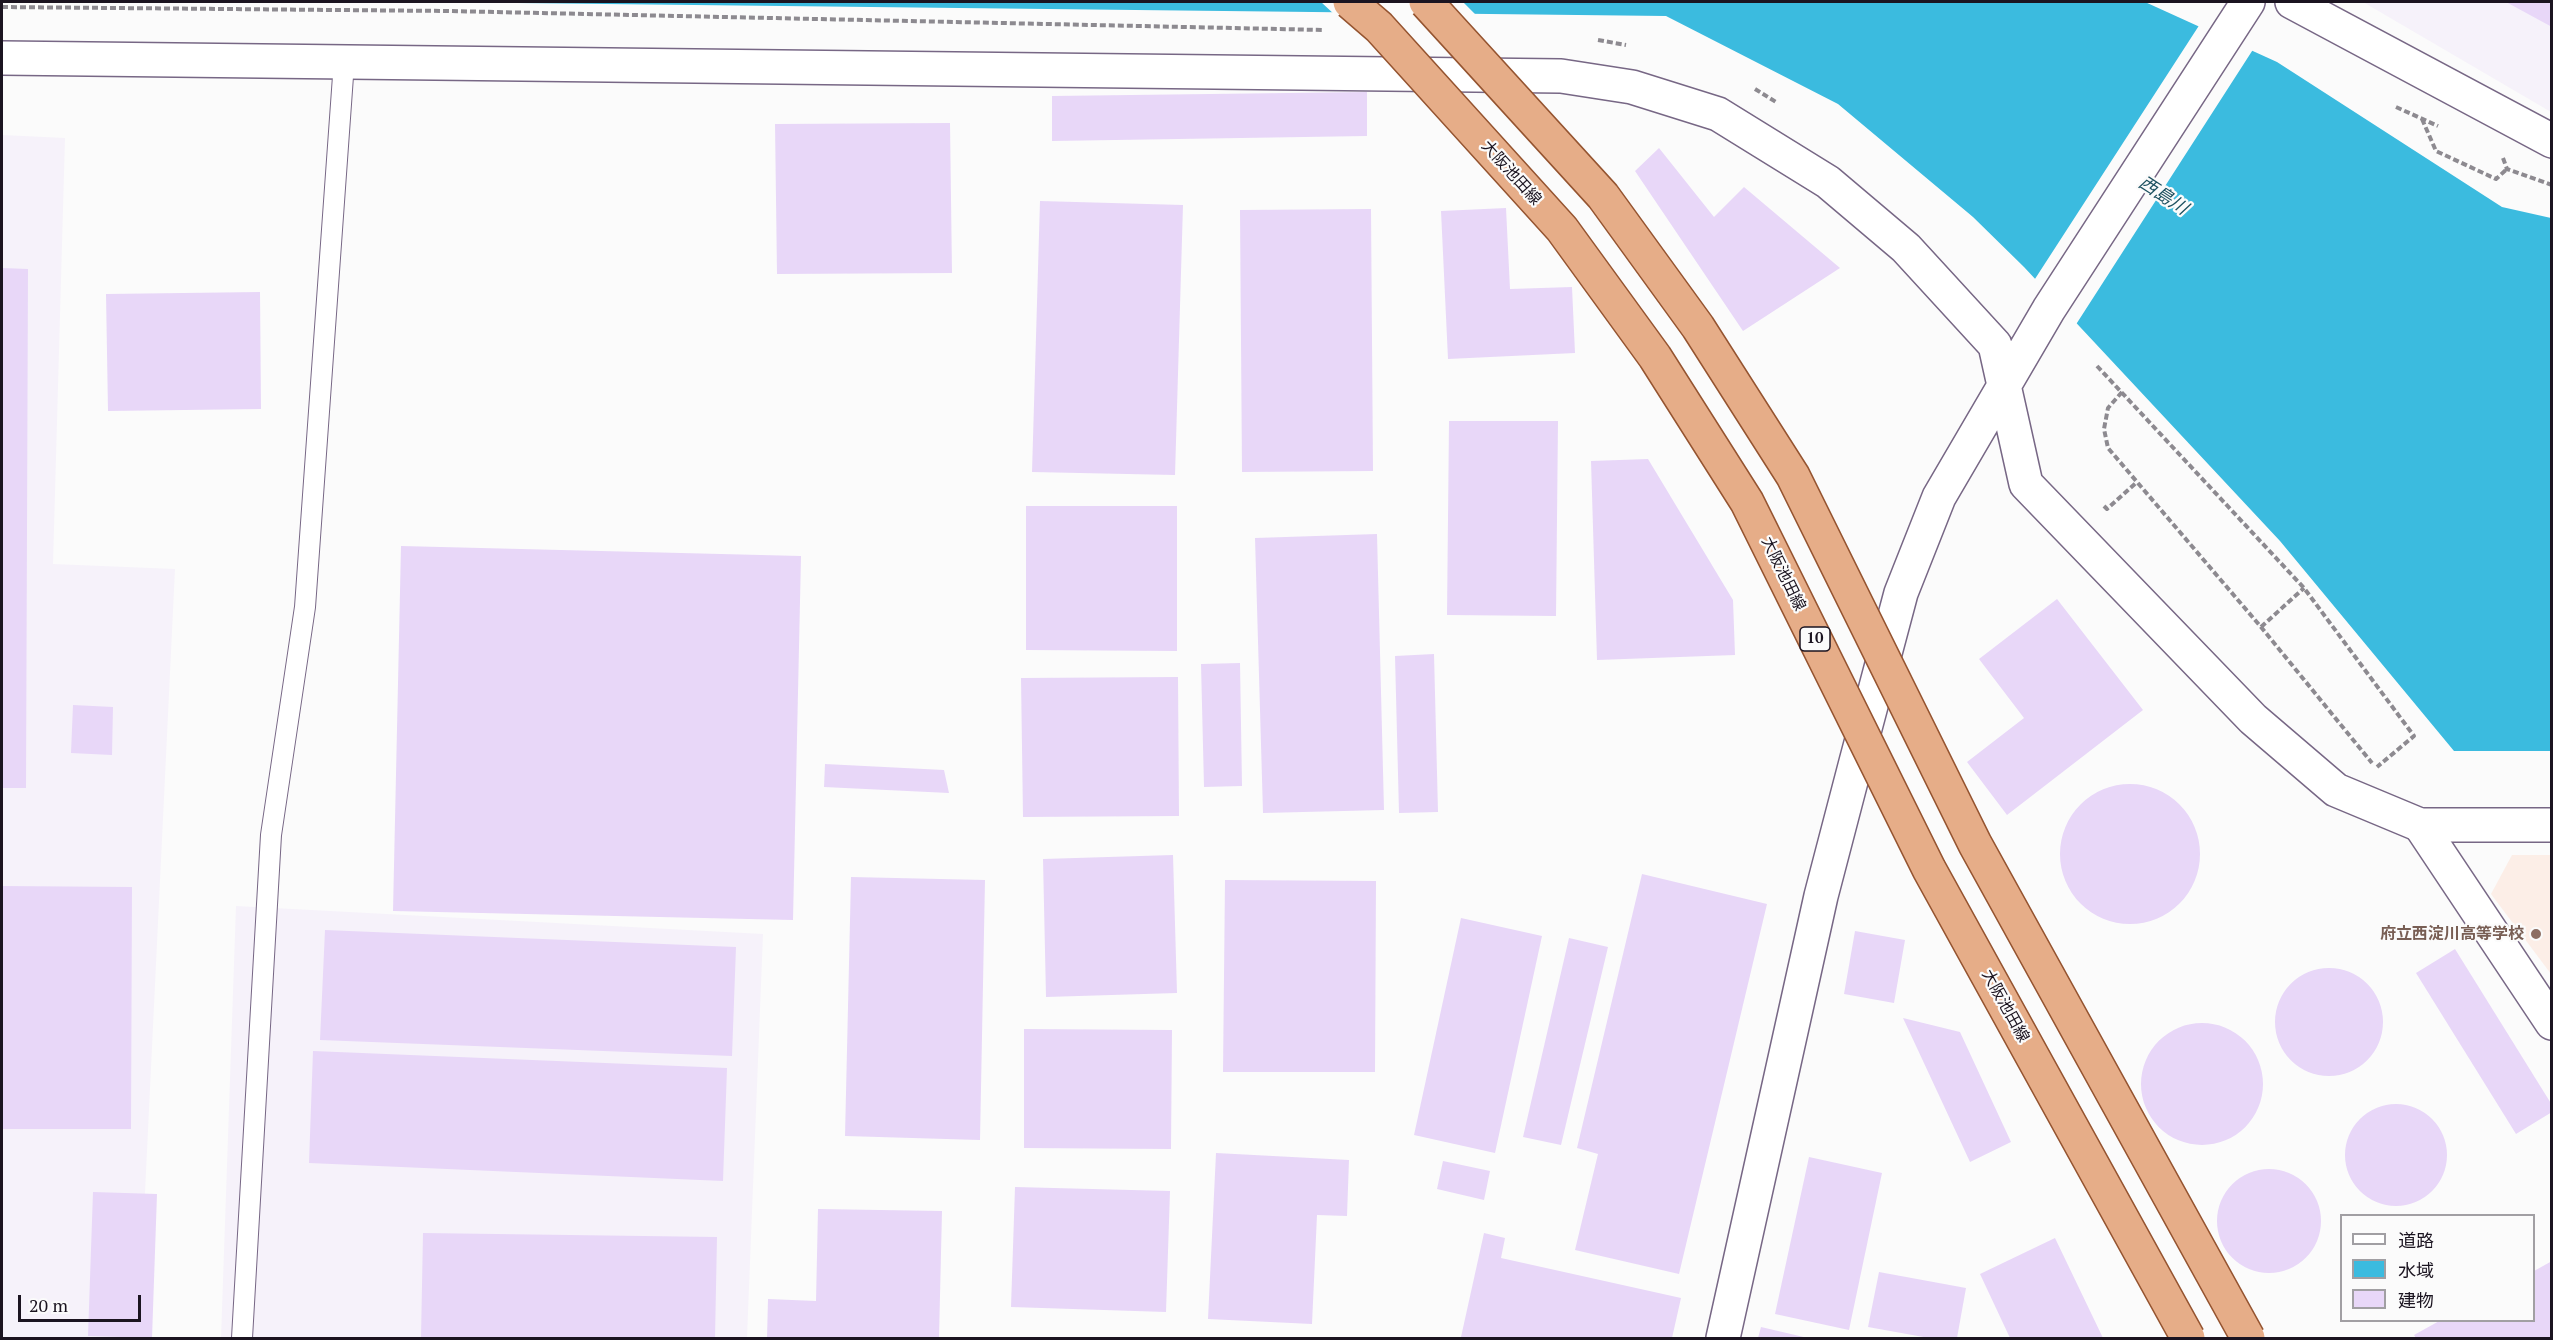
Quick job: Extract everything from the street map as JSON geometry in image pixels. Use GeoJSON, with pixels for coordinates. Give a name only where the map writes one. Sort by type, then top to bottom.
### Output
{"type":"FeatureCollection","features":[{"type":"Feature","properties":{"kind":"main road","name":"大阪池田線"},"geometry":{"type":"LineString","coordinates":[[1350,2],[1378,27],[1562,229],[1655,357],[1747,502],[1929,868],[2188,1338]]}},
{"type":"Feature","properties":{"kind":"main road"},"geometry":{"type":"LineString","coordinates":[[1426,2],[1603,196],[1698,327],[1792,476],[1975,844],[2248,1338]]}},
{"type":"Feature","properties":{"kind":"street"},"geometry":{"type":"LineString","coordinates":[[2292,2],[2552,141]]}},
{"type":"Feature","properties":{"kind":"street"},"geometry":{"type":"LineString","coordinates":[[1723,1338],[1821,897],[1901,593],[1939,497],[2003,385],[2049,309],[2244,7]]}},
{"type":"Feature","properties":{"kind":"street"},"geometry":{"type":"LineString","coordinates":[[2,58],[1561,76],[1632,87],[1718,114],[1828,182],[1906,248],[1995,345],[2026,484],[2261,726],[2336,790],[2420,825],[2552,825]]}},
{"type":"Feature","properties":{"kind":"street"},"geometry":{"type":"LineString","coordinates":[[2420,825],[2552,1023]]}},
{"type":"Feature","properties":{"kind":"lane"},"geometry":{"type":"LineString","coordinates":[[242,1338],[271,835],[305,607],[344,62]]}},
{"type":"Feature","properties":{"kind":"path"},"geometry":{"type":"LineString","coordinates":[[2396,107],[2442,129]]}},
{"type":"Feature","properties":{"kind":"path"},"geometry":{"type":"LineString","coordinates":[[2422,119],[2436,151],[2496,179],[2507,170]]}},
{"type":"Feature","properties":{"kind":"path"},"geometry":{"type":"LineString","coordinates":[[2493,152],[2503,157],[2507,170]]}},
{"type":"Feature","properties":{"kind":"path"},"geometry":{"type":"LineString","coordinates":[[2507,170],[2552,185]]}},
{"type":"Feature","properties":{"kind":"path"},"geometry":{"type":"LineString","coordinates":[[2097,366],[2304,588],[2414,736],[2376,768]]}},
{"type":"Feature","properties":{"kind":"path"},"geometry":{"type":"LineString","coordinates":[[2122,392],[2108,408],[2104,429],[2108,448],[2261,627],[2383,776]]}},
{"type":"Feature","properties":{"kind":"path"},"geometry":{"type":"LineString","coordinates":[[2100,502],[2107,509],[2137,482]]}},
{"type":"Feature","properties":{"kind":"path"},"geometry":{"type":"LineString","coordinates":[[2261,627],[2304,588]]}},
{"type":"Feature","properties":{"kind":"shaded area"},"geometry":{"type":"Polygon","coordinates":[[[2363,2],[2551,2],[2551,112],[2363,2]]]}},
{"type":"Feature","properties":{"kind":"shaded area"},"geometry":{"type":"Polygon","coordinates":[[[2,135],[65,138],[53,564],[175,569],[138,1338],[2,1338],[2,135]]]}},
{"type":"Feature","properties":{"kind":"shaded area","name":"府立西淀川高等学校"},"geometry":{"type":"Polygon","coordinates":[[[2512,855],[2551,855],[2551,974],[2491,894],[2512,855]]]}},
{"type":"Feature","properties":{"kind":"shaded area"},"geometry":{"type":"Polygon","coordinates":[[[236,906],[763,934],[747,1338],[221,1338],[236,906]]]}},
{"type":"Feature","properties":{"kind":"water","name":"西島川"},"geometry":{"type":"Polygon","coordinates":[[[429,2],[2145,2],[2277,62],[2502,207],[2551,218],[2551,751],[2454,751],[2280,541],[2024,267],[1973,217],[1838,104],[1666,16],[429,2]]]}},
{"type":"Feature","properties":{"kind":"pier"},"geometry":{"type":"Polygon","coordinates":[[[1321,2],[1463,2],[1478,17],[1335,15],[1321,2]]]}},
{"type":"Feature","properties":{"kind":"pier"},"geometry":{"type":"Polygon","coordinates":[[[2200,24],[2254,48],[2075,326],[2033,282],[2200,24]]]}},
{"type":"Feature","properties":{"kind":"building"},"geometry":{"type":"Polygon","coordinates":[[[2506,2],[2552,2],[2552,27],[2506,2]]]}},
{"type":"Feature","properties":{"kind":"building"},"geometry":{"type":"Polygon","coordinates":[[[1367,92],[1367,136],[1052,141],[1052,96],[1367,92]]]}},
{"type":"Feature","properties":{"kind":"building"},"geometry":{"type":"Polygon","coordinates":[[[950,123],[952,273],[777,274],[775,124],[950,123]]]}},
{"type":"Feature","properties":{"kind":"building"},"geometry":{"type":"Polygon","coordinates":[[[1659,148],[1714,217],[1744,187],[1840,268],[1743,331],[1635,171],[1659,148]]]}},
{"type":"Feature","properties":{"kind":"building"},"geometry":{"type":"Polygon","coordinates":[[[1040,201],[1183,205],[1175,475],[1032,472],[1040,201]]]}},
{"type":"Feature","properties":{"kind":"building"},"geometry":{"type":"Polygon","coordinates":[[[1506,208],[1510,289],[1572,287],[1575,353],[1448,359],[1441,211],[1506,208]]]}},
{"type":"Feature","properties":{"kind":"building"},"geometry":{"type":"Polygon","coordinates":[[[1371,209],[1373,471],[1242,472],[1240,210],[1371,209]]]}},
{"type":"Feature","properties":{"kind":"building"},"geometry":{"type":"Polygon","coordinates":[[[2,268],[28,269],[26,788],[2,788],[2,268]]]}},
{"type":"Feature","properties":{"kind":"building"},"geometry":{"type":"Polygon","coordinates":[[[260,292],[261,409],[108,411],[106,294],[260,292]]]}},
{"type":"Feature","properties":{"kind":"building"},"geometry":{"type":"Polygon","coordinates":[[[1449,421],[1558,421],[1556,616],[1447,615],[1449,421]]]}},
{"type":"Feature","properties":{"kind":"building"},"geometry":{"type":"Polygon","coordinates":[[[1648,459],[1733,600],[1735,655],[1597,660],[1591,461],[1648,459]]]}},
{"type":"Feature","properties":{"kind":"building"},"geometry":{"type":"Polygon","coordinates":[[[1026,506],[1177,506],[1177,651],[1026,650],[1026,506]]]}},
{"type":"Feature","properties":{"kind":"building"},"geometry":{"type":"Polygon","coordinates":[[[1377,534],[1384,810],[1263,813],[1255,538],[1377,534]]]}},
{"type":"Feature","properties":{"kind":"building"},"geometry":{"type":"Polygon","coordinates":[[[401,546],[801,556],[793,920],[393,911],[401,546]]]}},
{"type":"Feature","properties":{"kind":"building"},"geometry":{"type":"Polygon","coordinates":[[[2057,599],[2143,710],[2007,815],[1967,762],[2024,718],[1979,659],[2057,599]]]}},
{"type":"Feature","properties":{"kind":"building"},"geometry":{"type":"Polygon","coordinates":[[[1434,654],[1438,812],[1399,813],[1395,656],[1434,654]]]}},
{"type":"Feature","properties":{"kind":"building"},"geometry":{"type":"Polygon","coordinates":[[[1240,663],[1242,786],[1204,787],[1201,664],[1240,663]]]}},
{"type":"Feature","properties":{"kind":"building"},"geometry":{"type":"Polygon","coordinates":[[[1178,677],[1179,816],[1023,817],[1021,678],[1178,677]]]}},
{"type":"Feature","properties":{"kind":"building"},"geometry":{"type":"Polygon","coordinates":[[[73,705],[113,707],[112,755],[71,753],[73,705]]]}},
{"type":"Feature","properties":{"kind":"building"},"geometry":{"type":"Polygon","coordinates":[[[825,764],[944,770],[949,793],[824,787],[825,764]]]}},
{"type":"Feature","properties":{"kind":"building"},"geometry":{"type":"Polygon","coordinates":[[[2130,784],[2157,789],[2180,804],[2195,827],[2200,854],[2195,881],[2180,904],[2157,919],[2130,924],[2103,919],[2080,904],[2065,881],[2060,854],[2065,827],[2080,804],[2103,789],[2130,784]]]}},
{"type":"Feature","properties":{"kind":"building"},"geometry":{"type":"Polygon","coordinates":[[[1173,855],[1177,993],[1046,997],[1043,859],[1173,855]]]}},
{"type":"Feature","properties":{"kind":"building"},"geometry":{"type":"Polygon","coordinates":[[[1642,874],[1767,904],[1679,1274],[1575,1250],[1598,1154],[1577,1148],[1642,874]]]}},
{"type":"Feature","properties":{"kind":"building"},"geometry":{"type":"Polygon","coordinates":[[[851,877],[985,880],[980,1140],[845,1136],[851,877]]]}},
{"type":"Feature","properties":{"kind":"building"},"geometry":{"type":"Polygon","coordinates":[[[1225,880],[1376,881],[1375,1072],[1223,1072],[1225,880]]]}},
{"type":"Feature","properties":{"kind":"building"},"geometry":{"type":"Polygon","coordinates":[[[2,886],[132,887],[131,1129],[2,1129],[2,886]]]}},
{"type":"Feature","properties":{"kind":"building"},"geometry":{"type":"Polygon","coordinates":[[[1461,918],[1542,936],[1495,1153],[1414,1135],[1461,918]]]}},
{"type":"Feature","properties":{"kind":"building"},"geometry":{"type":"Polygon","coordinates":[[[325,930],[736,947],[732,1056],[320,1040],[325,930]]]}},
{"type":"Feature","properties":{"kind":"building"},"geometry":{"type":"Polygon","coordinates":[[[1855,931],[1905,940],[1894,1003],[1844,994],[1855,931]]]}},
{"type":"Feature","properties":{"kind":"building"},"geometry":{"type":"Polygon","coordinates":[[[1569,938],[1608,947],[1561,1145],[1523,1137],[1569,938]]]}},
{"type":"Feature","properties":{"kind":"building"},"geometry":{"type":"Polygon","coordinates":[[[2455,949],[2552,1105],[2552,1112],[2516,1134],[2416,973],[2455,949]]]}},
{"type":"Feature","properties":{"kind":"building"},"geometry":{"type":"Polygon","coordinates":[[[2329,968],[2350,972],[2367,984],[2379,1001],[2383,1022],[2379,1043],[2367,1060],[2350,1072],[2329,1076],[2308,1072],[2291,1060],[2279,1043],[2275,1022],[2279,1001],[2291,984],[2308,972],[2329,968]]]}},
{"type":"Feature","properties":{"kind":"building"},"geometry":{"type":"Polygon","coordinates":[[[1903,1018],[1960,1032],[2011,1142],[1970,1162],[1903,1018]]]}},
{"type":"Feature","properties":{"kind":"building"},"geometry":{"type":"Polygon","coordinates":[[[2202,1023],[2225,1028],[2236,1033],[2245,1041],[2253,1050],[2258,1061],[2263,1084],[2258,1107],[2253,1118],[2245,1127],[2236,1135],[2225,1140],[2202,1145],[2179,1140],[2168,1135],[2159,1127],[2151,1118],[2146,1107],[2141,1084],[2146,1061],[2151,1050],[2159,1041],[2168,1033],[2179,1028],[2202,1023]]]}},
{"type":"Feature","properties":{"kind":"building"},"geometry":{"type":"Polygon","coordinates":[[[1024,1029],[1172,1030],[1171,1149],[1024,1148],[1024,1029]]]}},
{"type":"Feature","properties":{"kind":"building"},"geometry":{"type":"Polygon","coordinates":[[[313,1051],[727,1068],[723,1181],[309,1163],[313,1051]]]}},
{"type":"Feature","properties":{"kind":"building"},"geometry":{"type":"Polygon","coordinates":[[[2396,1104],[2416,1108],[2432,1119],[2443,1135],[2447,1155],[2443,1175],[2432,1191],[2416,1202],[2396,1206],[2376,1202],[2360,1191],[2349,1175],[2345,1155],[2349,1135],[2360,1119],[2376,1108],[2396,1104]]]}},
{"type":"Feature","properties":{"kind":"building"},"geometry":{"type":"Polygon","coordinates":[[[1216,1153],[1349,1160],[1347,1216],[1317,1215],[1312,1324],[1208,1319],[1216,1153]]]}},
{"type":"Feature","properties":{"kind":"building"},"geometry":{"type":"Polygon","coordinates":[[[1809,1157],[1882,1173],[1849,1330],[1775,1314],[1809,1157]]]}},
{"type":"Feature","properties":{"kind":"building"},"geometry":{"type":"Polygon","coordinates":[[[1443,1161],[1490,1171],[1484,1200],[1437,1189],[1443,1161]]]}},
{"type":"Feature","properties":{"kind":"building"},"geometry":{"type":"Polygon","coordinates":[[[2269,1169],[2289,1173],[2306,1184],[2317,1201],[2321,1221],[2317,1241],[2306,1258],[2289,1269],[2269,1273],[2249,1269],[2232,1258],[2221,1241],[2217,1221],[2221,1201],[2232,1184],[2249,1173],[2269,1169]]]}},
{"type":"Feature","properties":{"kind":"building"},"geometry":{"type":"Polygon","coordinates":[[[1015,1187],[1170,1191],[1166,1312],[1011,1307],[1015,1187]]]}},
{"type":"Feature","properties":{"kind":"building"},"geometry":{"type":"Polygon","coordinates":[[[93,1192],[157,1194],[152,1338],[88,1336],[93,1192]]]}},
{"type":"Feature","properties":{"kind":"building"},"geometry":{"type":"Polygon","coordinates":[[[818,1209],[942,1211],[939,1338],[767,1338],[768,1299],[816,1301],[818,1209]]]}},
{"type":"Feature","properties":{"kind":"building"},"geometry":{"type":"Polygon","coordinates":[[[423,1233],[717,1237],[715,1338],[421,1338],[423,1233]]]}},
{"type":"Feature","properties":{"kind":"building"},"geometry":{"type":"Polygon","coordinates":[[[1484,1233],[1505,1238],[1501,1258],[1681,1298],[1672,1338],[1461,1337],[1484,1233]]]}},
{"type":"Feature","properties":{"kind":"building"},"geometry":{"type":"Polygon","coordinates":[[[2055,1238],[2103,1338],[2010,1338],[1980,1274],[2055,1238]]]}},
{"type":"Feature","properties":{"kind":"building"},"geometry":{"type":"Polygon","coordinates":[[[2552,1261],[2552,1338],[2416,1338],[2414,1335],[2437,1322],[2535,1322],[2535,1270],[2552,1261]]]}},
{"type":"Feature","properties":{"kind":"building"},"geometry":{"type":"Polygon","coordinates":[[[1879,1272],[1966,1288],[1957,1338],[1929,1338],[1868,1327],[1879,1272]]]}},
{"type":"Feature","properties":{"kind":"building"},"geometry":{"type":"Polygon","coordinates":[[[1761,1327],[1808,1338],[1758,1338],[1761,1327]]]}},
{"type":"Feature","properties":{"kind":"place","name":"府立西淀川高等学校"},"geometry":{"type":"Point","coordinates":[2536,934]}}]}
